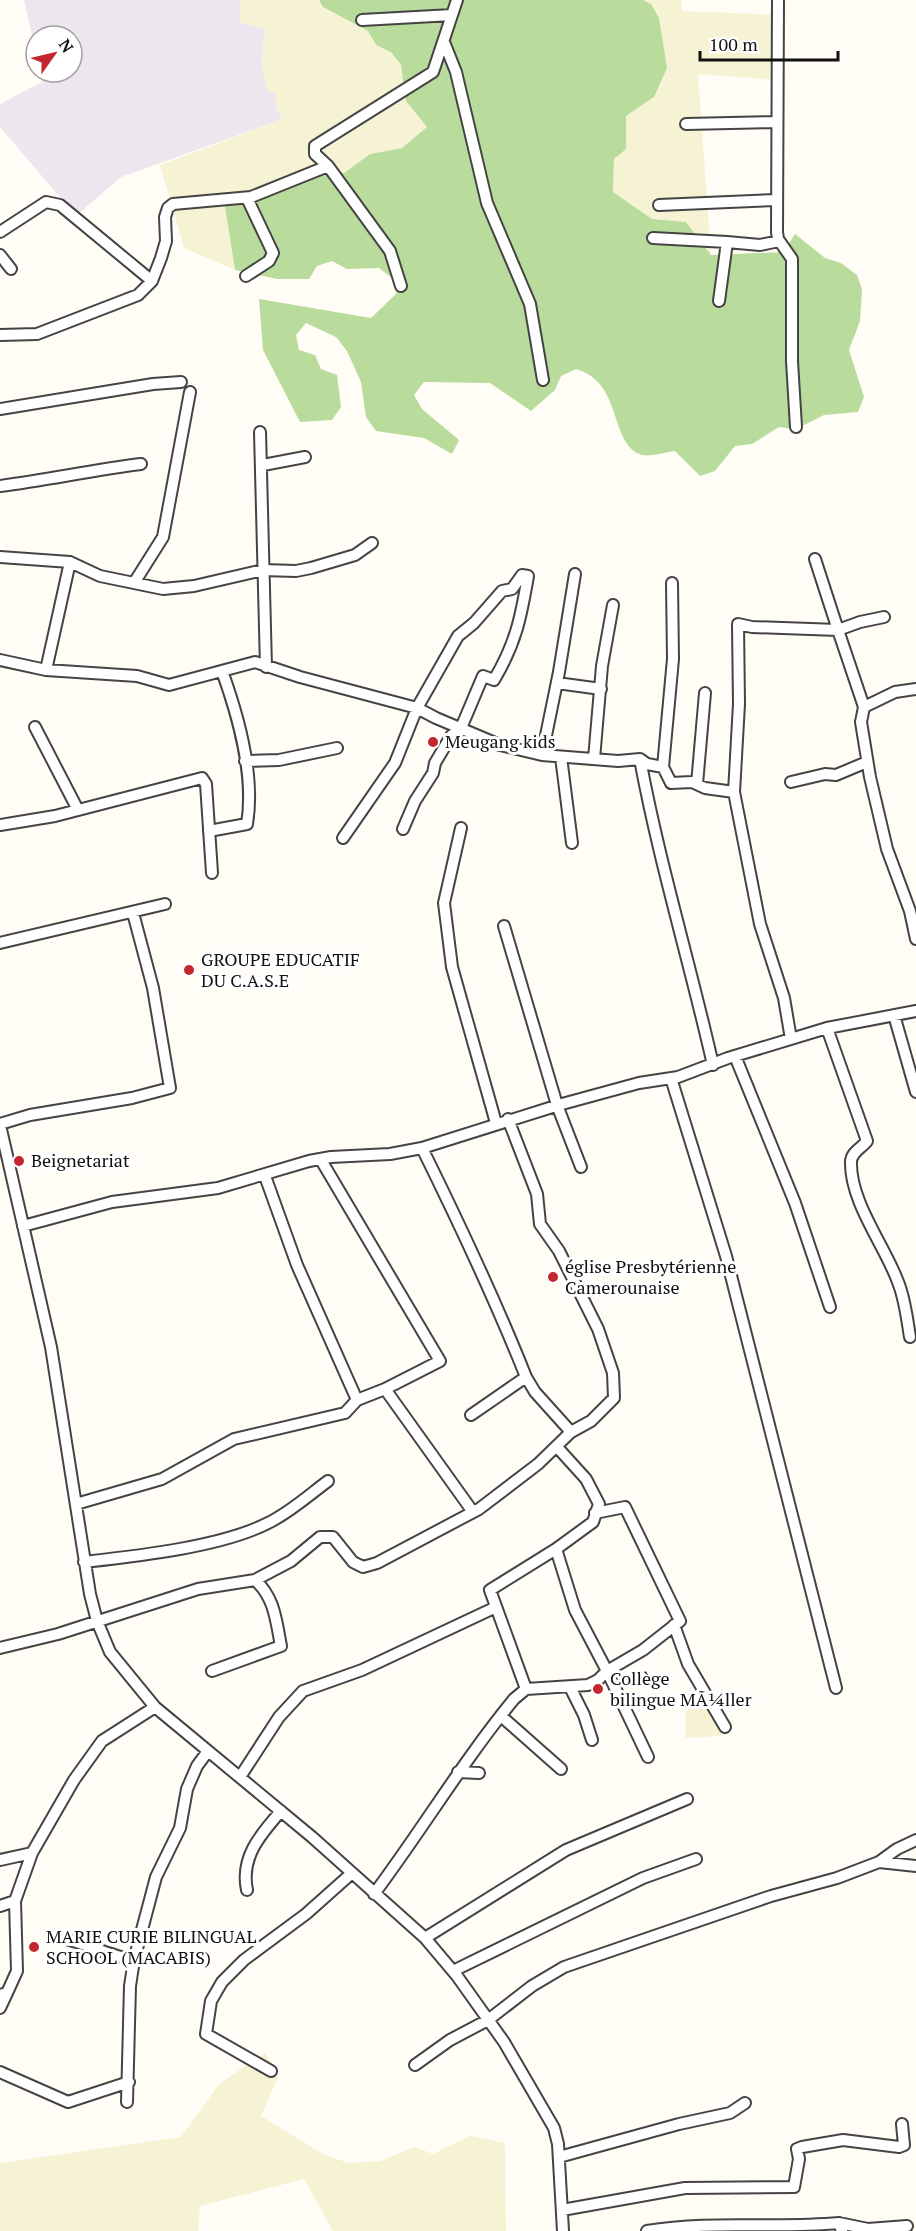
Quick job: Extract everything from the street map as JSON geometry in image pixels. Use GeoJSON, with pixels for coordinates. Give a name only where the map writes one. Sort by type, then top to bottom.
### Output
{"type":"FeatureCollection","features":[{"type":"Feature","properties":{"kind":"street"},"geometry":{"type":"LineString","coordinates":[[401,286],[390,251],[328,166],[315,154],[315,146],[364,113],[428,76],[437,63],[457,0]]}},
{"type":"Feature","properties":{"kind":"street"},"geometry":{"type":"LineString","coordinates":[[778,0],[780,26],[776,200],[779,242],[792,259],[792,361],[796,427]]}},
{"type":"Feature","properties":{"kind":"street"},"geometry":{"type":"LineString","coordinates":[[363,20],[452,15]]}},
{"type":"Feature","properties":{"kind":"street"},"geometry":{"type":"LineString","coordinates":[[444,42],[456,72],[487,203],[530,304],[543,380]]}},
{"type":"Feature","properties":{"kind":"street"},"geometry":{"type":"LineString","coordinates":[[686,124],[776,122]]}},
{"type":"Feature","properties":{"kind":"street"},"geometry":{"type":"LineString","coordinates":[[0,335],[37,334],[71,323],[138,295],[152,281],[166,241],[165,217],[170,206],[178,202],[247,198],[328,166]]}},
{"type":"Feature","properties":{"kind":"street"},"geometry":{"type":"LineString","coordinates":[[246,276],[269,261],[273,253],[247,198]]}},
{"type":"Feature","properties":{"kind":"street"},"geometry":{"type":"LineString","coordinates":[[659,205],[776,200]]}},
{"type":"Feature","properties":{"kind":"street"},"geometry":{"type":"LineString","coordinates":[[0,232],[46,202],[60,205],[152,281]]}},
{"type":"Feature","properties":{"kind":"street"},"geometry":{"type":"LineString","coordinates":[[653,238],[760,245],[779,242]]}},
{"type":"Feature","properties":{"kind":"street"},"geometry":{"type":"LineString","coordinates":[[719,302],[727,242]]}},
{"type":"Feature","properties":{"kind":"street"},"geometry":{"type":"LineString","coordinates":[[0,255],[11,269]]}},
{"type":"Feature","properties":{"kind":"street"},"geometry":{"type":"LineString","coordinates":[[0,408],[153,384],[181,382]]}},
{"type":"Feature","properties":{"kind":"street"},"geometry":{"type":"LineString","coordinates":[[134,583],[163,537],[190,392]]}},
{"type":"Feature","properties":{"kind":"street"},"geometry":{"type":"LineString","coordinates":[[260,432],[263,465],[266,667]]}},
{"type":"Feature","properties":{"kind":"street"},"geometry":{"type":"LineString","coordinates":[[263,465],[306,457]]}},
{"type":"Feature","properties":{"kind":"street"},"geometry":{"type":"LineString","coordinates":[[0,486],[44,481],[63,474],[141,464]]}},
{"type":"Feature","properties":{"kind":"street"},"geometry":{"type":"LineString","coordinates":[[0,557],[51,558],[70,562],[100,576],[164,589],[263,570],[296,571],[311,568],[355,555],[372,543]]}},
{"type":"Feature","properties":{"kind":"street"},"geometry":{"type":"LineString","coordinates":[[815,559],[864,707],[861,722],[867,762],[887,849],[907,902],[916,939]]}},
{"type":"Feature","properties":{"kind":"street"},"geometry":{"type":"LineString","coordinates":[[46,670],[70,562]]}},
{"type":"Feature","properties":{"kind":"street"},"geometry":{"type":"LineString","coordinates":[[343,838],[395,763],[417,708],[459,634],[474,623],[502,591],[512,589],[522,574],[528,576],[515,641],[494,680],[483,676],[461,728],[451,736],[435,763],[433,773],[415,801],[402,829]]}},
{"type":"Feature","properties":{"kind":"street"},"geometry":{"type":"LineString","coordinates":[[542,755],[557,683],[574,574]]}},
{"type":"Feature","properties":{"kind":"street"},"geometry":{"type":"LineString","coordinates":[[672,583],[673,659],[663,767],[671,783],[697,784],[705,788],[734,792]]}},
{"type":"Feature","properties":{"kind":"street"},"geometry":{"type":"LineString","coordinates":[[594,759],[602,666],[613,605]]}},
{"type":"Feature","properties":{"kind":"street"},"geometry":{"type":"LineString","coordinates":[[791,1040],[784,998],[760,924],[734,792],[739,704],[738,624],[752,627],[838,630],[860,621],[884,617]]}},
{"type":"Feature","properties":{"kind":"street"},"geometry":{"type":"LineString","coordinates":[[0,660],[46,670],[117,674],[169,685],[255,662],[266,667],[417,708],[500,745],[561,757],[640,759],[647,764],[663,767]]}},
{"type":"Feature","properties":{"kind":"street"},"geometry":{"type":"LineString","coordinates":[[209,831],[247,824],[249,808],[246,761],[231,697],[222,671]]}},
{"type":"Feature","properties":{"kind":"street"},"geometry":{"type":"LineString","coordinates":[[557,683],[601,689]]}},
{"type":"Feature","properties":{"kind":"street"},"geometry":{"type":"LineString","coordinates":[[864,707],[895,692],[916,689]]}},
{"type":"Feature","properties":{"kind":"street"},"geometry":{"type":"LineString","coordinates":[[697,784],[705,693]]}},
{"type":"Feature","properties":{"kind":"street"},"geometry":{"type":"LineString","coordinates":[[35,726],[78,810]]}},
{"type":"Feature","properties":{"kind":"street"},"geometry":{"type":"LineString","coordinates":[[246,761],[279,760],[337,747]]}},
{"type":"Feature","properties":{"kind":"street"},"geometry":{"type":"LineString","coordinates":[[561,757],[572,843]]}},
{"type":"Feature","properties":{"kind":"street"},"geometry":{"type":"LineString","coordinates":[[640,759],[653,832],[681,927],[713,1065]]}},
{"type":"Feature","properties":{"kind":"street"},"geometry":{"type":"LineString","coordinates":[[791,782],[825,774],[836,775],[867,762]]}},
{"type":"Feature","properties":{"kind":"street"},"geometry":{"type":"LineString","coordinates":[[0,825],[78,810],[202,778],[206,784],[212,873]]}},
{"type":"Feature","properties":{"kind":"street"},"geometry":{"type":"LineString","coordinates":[[461,828],[444,903],[452,968],[496,1123]]}},
{"type":"Feature","properties":{"kind":"street"},"geometry":{"type":"LineString","coordinates":[[0,942],[165,904]]}},
{"type":"Feature","properties":{"kind":"street"},"geometry":{"type":"LineString","coordinates":[[133,913],[153,988],[170,1088],[132,1098],[30,1115],[0,1124],[51,1347],[84,1562],[97,1621],[119,1667],[154,1707],[281,1811],[352,1873],[425,1938],[453,1971],[488,2020],[546,2110],[554,2128],[559,2157],[562,2231]]}},
{"type":"Feature","properties":{"kind":"street"},"geometry":{"type":"LineString","coordinates":[[504,926],[557,1105],[581,1167]]}},
{"type":"Feature","properties":{"kind":"street"},"geometry":{"type":"LineString","coordinates":[[23,1227],[112,1202],[218,1188],[266,1176],[289,1166],[422,1148],[557,1105],[639,1083],[671,1078],[827,1028],[916,1011]]}},
{"type":"Feature","properties":{"kind":"street"},"geometry":{"type":"LineString","coordinates":[[894,1015],[916,1092]]}},
{"type":"Feature","properties":{"kind":"street"},"geometry":{"type":"LineString","coordinates":[[827,1028],[867,1141],[854,1152],[851,1161],[855,1184],[864,1212],[899,1283],[910,1337]]}},
{"type":"Feature","properties":{"kind":"street"},"geometry":{"type":"LineString","coordinates":[[735,1056],[795,1203],[830,1307]]}},
{"type":"Feature","properties":{"kind":"street"},"geometry":{"type":"LineString","coordinates":[[671,1078],[726,1256],[836,1688]]}},
{"type":"Feature","properties":{"kind":"street"},"geometry":{"type":"LineString","coordinates":[[0,1648],[97,1621],[198,1589],[255,1580],[291,1561],[320,1537],[333,1537],[354,1563],[363,1567],[377,1563],[473,1512],[557,1447],[571,1432],[611,1405],[615,1391],[613,1373],[597,1329],[559,1251],[540,1224],[537,1194],[508,1119]]}},
{"type":"Feature","properties":{"kind":"street"},"geometry":{"type":"LineString","coordinates":[[422,1148],[469,1241],[486,1287],[526,1377],[571,1432]]}},
{"type":"Feature","properties":{"kind":"street"},"geometry":{"type":"LineString","coordinates":[[75,1504],[162,1479],[234,1439],[345,1413],[357,1400],[385,1389],[440,1361],[321,1160]]}},
{"type":"Feature","properties":{"kind":"street"},"geometry":{"type":"LineString","coordinates":[[266,1176],[297,1265],[357,1400]]}},
{"type":"Feature","properties":{"kind":"street"},"geometry":{"type":"LineString","coordinates":[[471,1414],[526,1377]]}},
{"type":"Feature","properties":{"kind":"street"},"geometry":{"type":"LineString","coordinates":[[385,1389],[473,1512]]}},
{"type":"Feature","properties":{"kind":"street"},"geometry":{"type":"LineString","coordinates":[[526,1689],[494,1608],[490,1590],[556,1549],[593,1522],[599,1504],[595,1493],[557,1447]]}},
{"type":"Feature","properties":{"kind":"street"},"geometry":{"type":"LineString","coordinates":[[84,1562],[135,1557],[246,1532],[269,1523],[328,1481]]}},
{"type":"Feature","properties":{"kind":"street"},"geometry":{"type":"LineString","coordinates":[[374,1894],[425,1825],[458,1772],[501,1716],[526,1689],[588,1685],[642,1650],[680,1621],[625,1507],[596,1513]]}},
{"type":"Feature","properties":{"kind":"street"},"geometry":{"type":"LineString","coordinates":[[556,1549],[575,1610],[608,1671],[648,1757]]}},
{"type":"Feature","properties":{"kind":"street"},"geometry":{"type":"LineString","coordinates":[[212,1671],[280,1646],[273,1603],[264,1588],[255,1580]]}},
{"type":"Feature","properties":{"kind":"street"},"geometry":{"type":"LineString","coordinates":[[240,1777],[279,1717],[303,1691],[362,1671],[494,1608]]}},
{"type":"Feature","properties":{"kind":"street"},"geometry":{"type":"LineString","coordinates":[[674,1625],[688,1664],[725,1726]]}},
{"type":"Feature","properties":{"kind":"street"},"geometry":{"type":"LineString","coordinates":[[570,1687],[584,1714],[592,1740]]}},
{"type":"Feature","properties":{"kind":"street"},"geometry":{"type":"LineString","coordinates":[[0,2008],[3,1994],[17,1971],[15,1901],[32,1853],[74,1780],[102,1741],[154,1707]]}},
{"type":"Feature","properties":{"kind":"street"},"geometry":{"type":"LineString","coordinates":[[501,1716],[561,1769]]}},
{"type":"Feature","properties":{"kind":"street"},"geometry":{"type":"LineString","coordinates":[[127,2102],[130,1986],[134,1960],[156,1877],[180,1828],[188,1789],[197,1766],[208,1751]]}},
{"type":"Feature","properties":{"kind":"street"},"geometry":{"type":"LineString","coordinates":[[458,1772],[479,1773]]}},
{"type":"Feature","properties":{"kind":"street"},"geometry":{"type":"LineString","coordinates":[[425,1938],[566,1850],[687,1799]]}},
{"type":"Feature","properties":{"kind":"street"},"geometry":{"type":"LineString","coordinates":[[247,1890],[246,1862],[255,1843],[281,1811]]}},
{"type":"Feature","properties":{"kind":"street"},"geometry":{"type":"LineString","coordinates":[[415,2065],[450,2040],[488,2020],[532,1986],[564,1967],[771,1896],[837,1878],[879,1862],[897,1849],[916,1840]]}},
{"type":"Feature","properties":{"kind":"street"},"geometry":{"type":"LineString","coordinates":[[0,1860],[32,1853]]}},
{"type":"Feature","properties":{"kind":"street"},"geometry":{"type":"LineString","coordinates":[[453,1971],[643,1878],[696,1859]]}},
{"type":"Feature","properties":{"kind":"street"},"geometry":{"type":"LineString","coordinates":[[879,1862],[916,1866]]}},
{"type":"Feature","properties":{"kind":"street"},"geometry":{"type":"LineString","coordinates":[[271,2072],[206,2034],[211,2001],[222,1982],[244,1960],[306,1914],[352,1873]]}},
{"type":"Feature","properties":{"kind":"street"},"geometry":{"type":"LineString","coordinates":[[0,1906],[15,1901]]}},
{"type":"Feature","properties":{"kind":"street"},"geometry":{"type":"LineString","coordinates":[[66,1939],[134,1960]]}},
{"type":"Feature","properties":{"kind":"street"},"geometry":{"type":"LineString","coordinates":[[0,2072],[68,2102],[129,2082]]}},
{"type":"Feature","properties":{"kind":"street"},"geometry":{"type":"LineString","coordinates":[[559,2157],[679,2124],[730,2113],[745,2103]]}},
{"type":"Feature","properties":{"kind":"street"},"geometry":{"type":"LineString","coordinates":[[562,2210],[685,2188],[794,2187],[799,2159],[797,2149],[843,2140],[899,2148],[904,2145],[902,2124]]}},
{"type":"Feature","properties":{"kind":"street"},"geometry":{"type":"LineString","coordinates":[[647,2231],[709,2223],[868,2229],[907,2226]]}},
{"type":"Feature","properties":{"kind":"shaded area"},"geometry":{"type":"Polygon","coordinates":[[[24,0],[240,0],[240,22],[265,29],[262,63],[276,93],[276,107],[283,119],[121,177],[76,216],[0,127],[0,104],[38,84],[84,84],[84,24],[29,24],[24,0]]]}},
{"type":"Feature","properties":{"kind":"shaded area"},"geometry":{"type":"Polygon","coordinates":[[[240,0],[319,0],[323,7],[368,31],[376,45],[391,51],[401,65],[406,100],[427,127],[402,148],[370,154],[344,173],[310,169],[256,202],[224,194],[235,270],[184,248],[160,165],[283,119],[276,107],[276,93],[268,91],[264,80],[262,63],[265,29],[240,22],[240,0]]]}},
{"type":"Feature","properties":{"kind":"shaded area"},"geometry":{"type":"Polygon","coordinates":[[[643,0],[681,0],[683,11],[783,15],[776,80],[698,74],[711,255],[686,222],[652,219],[613,192],[614,159],[626,148],[626,116],[654,97],[651,4],[643,0]]]}},
{"type":"Feature","properties":{"kind":"shaded area"},"geometry":{"type":"Polygon","coordinates":[[[711,1703],[721,1723],[721,1736],[686,1738],[687,1710],[696,1704],[711,1703]]]}},
{"type":"Feature","properties":{"kind":"shaded area"},"geometry":{"type":"Polygon","coordinates":[[[265,2053],[279,2075],[261,2116],[325,2155],[349,2163],[380,2161],[415,2147],[433,2154],[470,2136],[505,2143],[506,2231],[333,2231],[304,2179],[200,2206],[198,2231],[0,2231],[0,2163],[181,2137],[219,2084],[265,2053]]]}},
{"type":"Feature","properties":{"kind":"green space"},"geometry":{"type":"Polygon","coordinates":[[[319,0],[643,0],[651,4],[659,18],[667,68],[654,97],[626,116],[626,149],[614,159],[613,192],[652,219],[686,222],[711,255],[784,252],[795,234],[825,258],[841,263],[857,275],[862,289],[860,321],[849,350],[864,397],[858,412],[824,415],[796,429],[779,427],[752,444],[735,446],[715,471],[700,476],[675,451],[642,455],[631,449],[624,439],[602,387],[591,376],[576,369],[561,376],[555,390],[531,411],[490,383],[424,382],[414,395],[422,409],[459,440],[452,454],[424,438],[376,431],[366,417],[361,382],[347,351],[336,337],[306,323],[296,335],[299,350],[315,355],[321,369],[337,375],[341,407],[332,420],[300,422],[263,350],[259,299],[371,318],[396,294],[392,278],[379,268],[347,269],[332,261],[317,266],[309,279],[277,279],[235,270],[223,194],[256,202],[310,169],[344,173],[370,154],[402,148],[427,127],[406,101],[401,65],[391,52],[376,45],[368,31],[323,7],[319,0]]]}},
{"type":"Feature","properties":{"kind":"place","name":"Meugang kids"},"geometry":{"type":"Point","coordinates":[433,742]}},
{"type":"Feature","properties":{"kind":"place","name":"GROUPE EDUCATIF DU C.A.S.E"},"geometry":{"type":"Point","coordinates":[189,970]}},
{"type":"Feature","properties":{"kind":"place","name":"Beignetariat"},"geometry":{"type":"Point","coordinates":[19,1161]}},
{"type":"Feature","properties":{"kind":"place","name":"église Presbytérienne Camerounaise"},"geometry":{"type":"Point","coordinates":[553,1277]}},
{"type":"Feature","properties":{"kind":"place","name":"Collège bilingue MÃ¼ller"},"geometry":{"type":"Point","coordinates":[598,1689]}},
{"type":"Feature","properties":{"kind":"place","name":"MARIE CURIE BILINGUAL SCHOOL (MACABIS)"},"geometry":{"type":"Point","coordinates":[34,1947]}}]}
